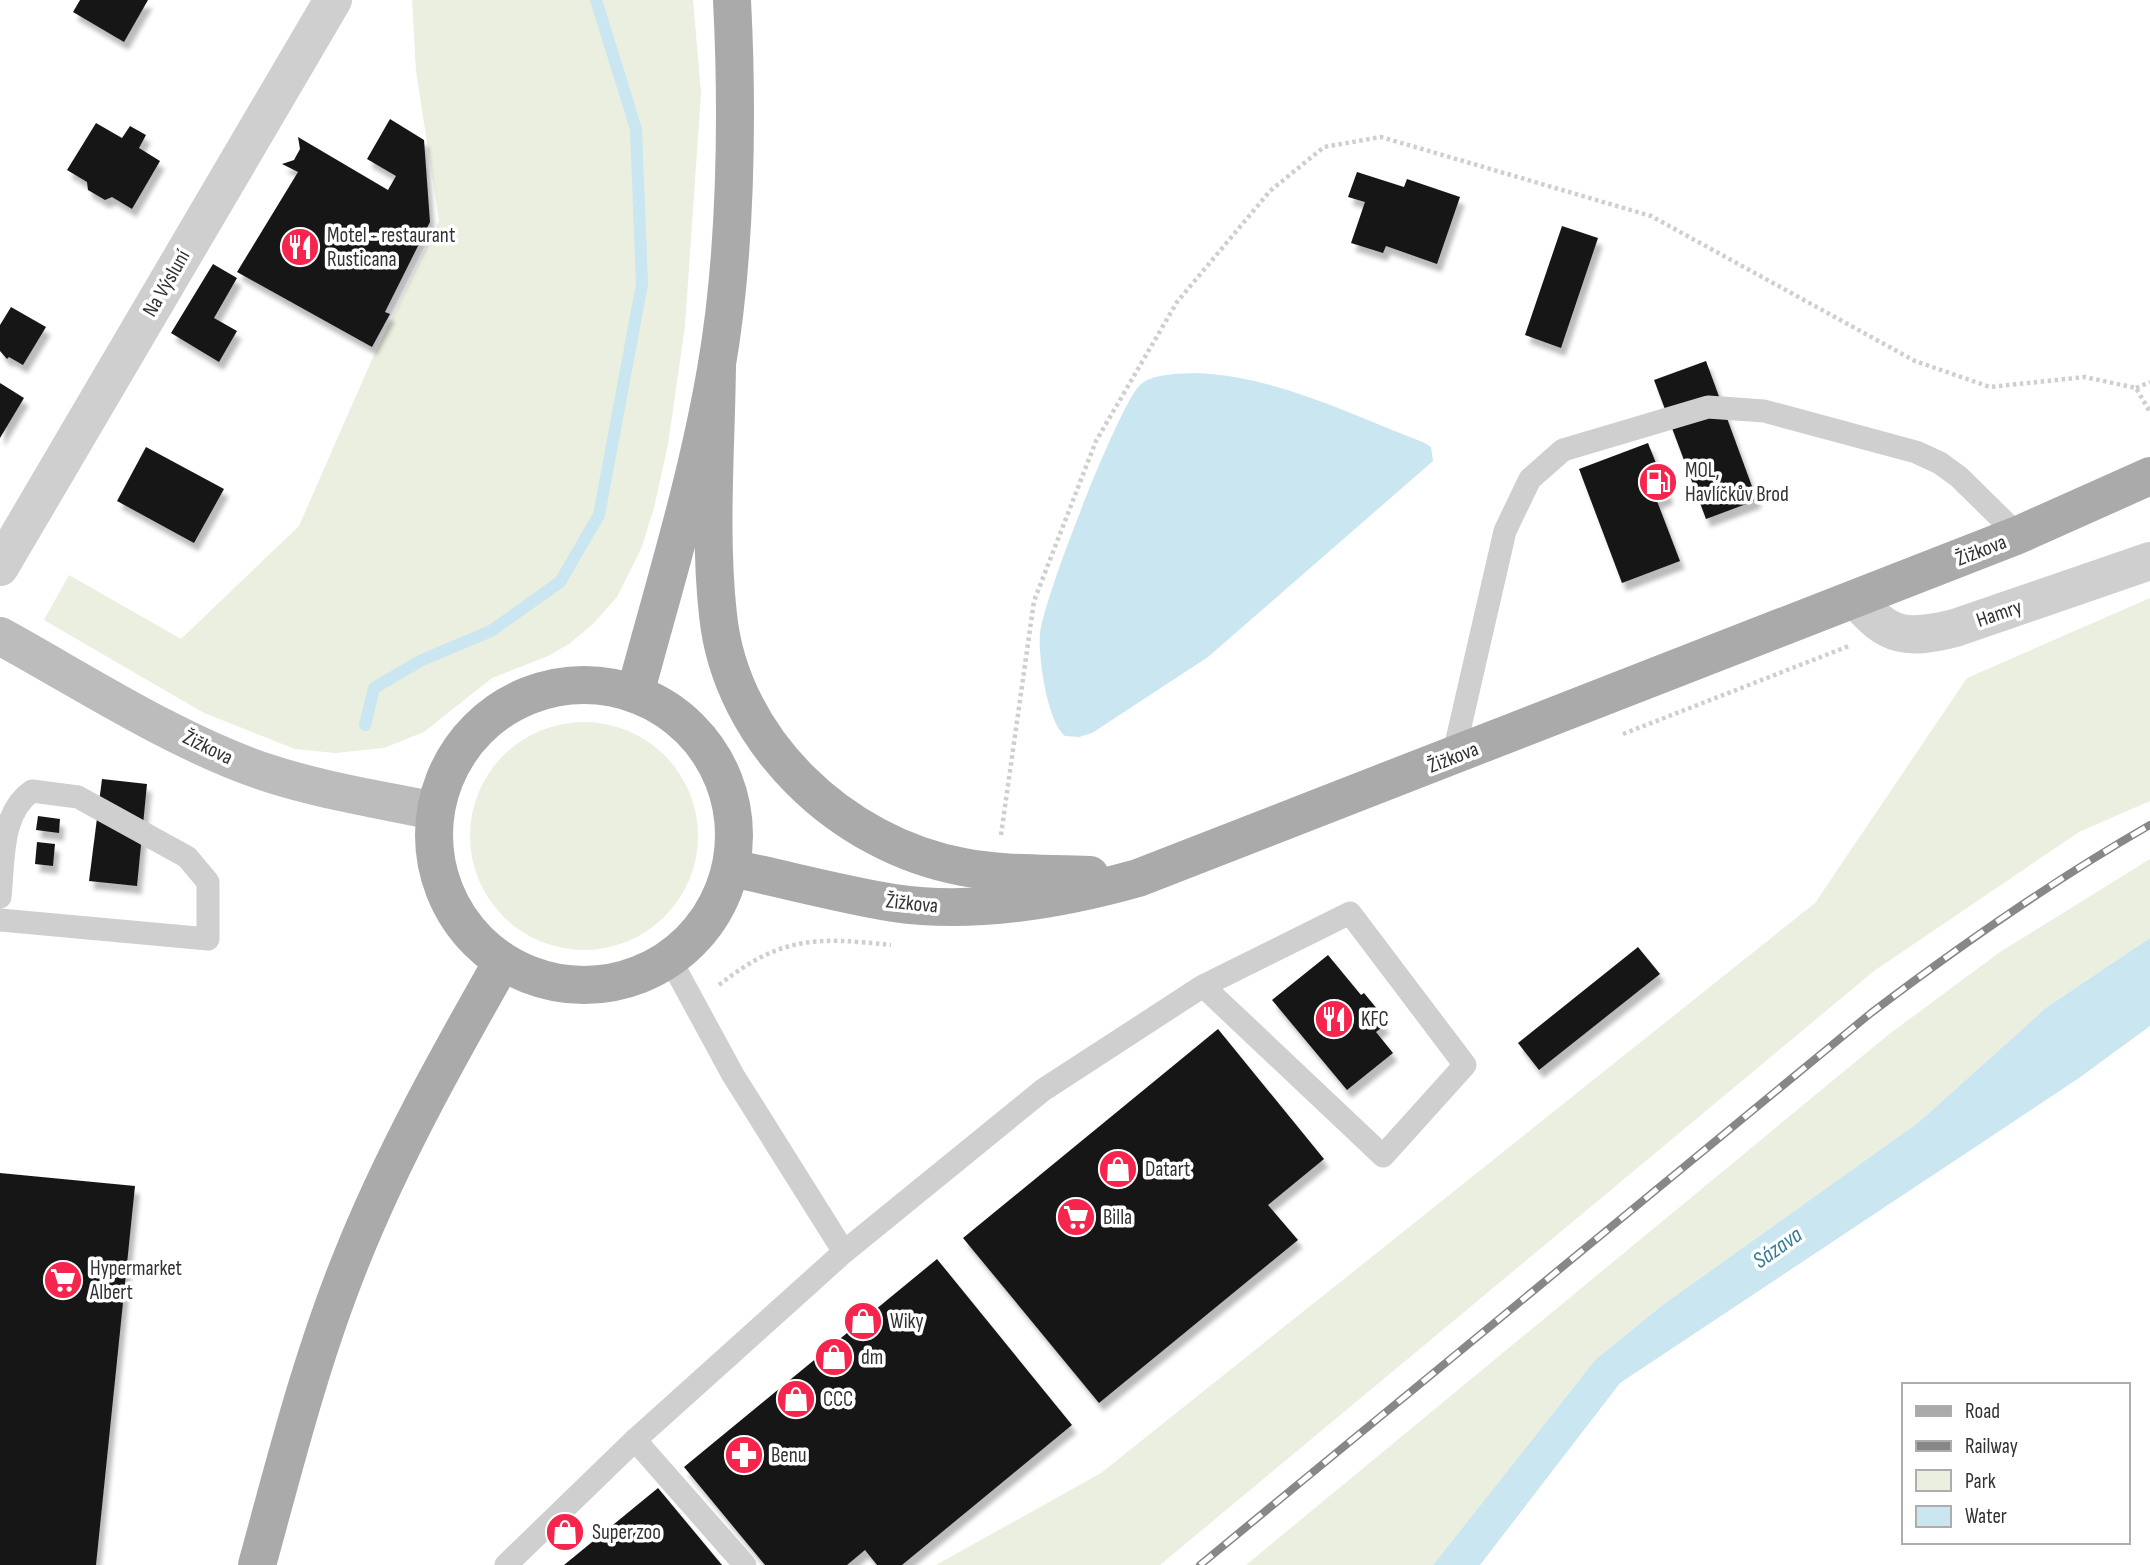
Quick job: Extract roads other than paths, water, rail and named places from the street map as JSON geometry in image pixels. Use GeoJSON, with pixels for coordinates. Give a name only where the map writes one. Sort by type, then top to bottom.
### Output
{"type":"FeatureCollection","features":[{"type":"Feature","properties":{"kind":"main road"},"geometry":{"type":"LineString","coordinates":[[732,0],[735,74],[731,211],[717,366],[718,616],[733,679],[765,739],[801,781],[849,821],[908,852],[965,868],[1138,878]]}},
{"type":"Feature","properties":{"kind":"main road"},"geometry":{"type":"LineString","coordinates":[[635,694],[694,475],[717,366]]}},
{"type":"Feature","properties":{"kind":"main road","name":"Žižkova"},"geometry":{"type":"LineString","coordinates":[[731,868],[895,903],[948,907],[1040,900],[1138,878],[2018,536],[2150,477]]}},
{"type":"Feature","properties":{"kind":"main road","name":"Žižkova"},"geometry":{"type":"LineString","coordinates":[[0,636],[163,725],[260,771],[297,782],[435,811]]}},
{"type":"Feature","properties":{"kind":"main road"},"geometry":{"type":"LineString","coordinates":[[577,684],[607,686],[635,694],[663,708],[688,726],[723,777],[732,806],[735,837],[731,868],[719,903],[698,934],[670,959],[639,975],[605,985],[569,985],[534,978],[502,962],[469,933],[446,896],[434,854],[435,811],[442,782],[455,756],[473,733],[495,713],[539,692],[577,684]]}},
{"type":"Feature","properties":{"kind":"main road"},"geometry":{"type":"LineString","coordinates":[[257,1565],[311,1373],[351,1260],[404,1145],[502,962]]}},
{"type":"Feature","properties":{"kind":"street","name":"Na Výsluní"},"geometry":{"type":"LineString","coordinates":[[0,567],[333,0]]}},
{"type":"Feature","properties":{"kind":"street","name":"Hamry"},"geometry":{"type":"LineString","coordinates":[[1856,599],[1875,622],[1902,634],[1924,636],[1955,628],[2150,561]]}},
{"type":"Feature","properties":{"kind":"lane"},"geometry":{"type":"LineString","coordinates":[[1453,757],[1504,531],[1530,479],[1563,450],[1708,407],[1764,411],[1916,452],[1940,463],[1959,477],[2018,536]]}},
{"type":"Feature","properties":{"kind":"lane"},"geometry":{"type":"LineString","coordinates":[[0,897],[7,822],[19,800],[32,791],[78,797],[187,857],[208,882],[208,939],[0,920]]}},
{"type":"Feature","properties":{"kind":"lane"},"geometry":{"type":"LineString","coordinates":[[506,1565],[635,1440],[844,1252],[1043,1090],[1203,986],[1350,913],[1465,1065],[1383,1156],[1203,986]]}},
{"type":"Feature","properties":{"kind":"lane"},"geometry":{"type":"LineString","coordinates":[[670,959],[733,1075],[844,1252]]}},
{"type":"Feature","properties":{"kind":"lane"},"geometry":{"type":"LineString","coordinates":[[635,1440],[745,1565]]}},
{"type":"Feature","properties":{"kind":"water"},"geometry":{"type":"Polygon","coordinates":[[[1196,373],[1255,381],[1313,399],[1425,443],[1431,447],[1433,461],[1208,657],[1092,733],[1079,737],[1065,736],[1053,717],[1049,703],[1042,672],[1040,634],[1067,546],[1116,428],[1140,385],[1159,376],[1196,373]]]}},
{"type":"Feature","properties":{"kind":"water","name":"Sázava"},"geometry":{"type":"Polygon","coordinates":[[[2150,938],[2150,1026],[2079,1078],[1620,1383],[1480,1565],[1433,1565],[1596,1359],[1664,1304],[1919,1122],[2047,1007],[2150,938]]]}},
{"type":"Feature","properties":{"kind":"waterway"},"geometry":{"type":"LineString","coordinates":[[365,725],[374,688],[422,660],[491,631],[560,582],[599,515],[642,284],[636,129],[596,0]]}},
{"type":"Feature","properties":{"kind":"railway"},"geometry":{"type":"LineString","coordinates":[[1200,1565],[1871,1013],[2008,914],[2150,825]]}},
{"type":"Feature","properties":{"kind":"place","name":"Motel - restaurant Rusticana"},"geometry":{"type":"Point","coordinates":[300,247]}},
{"type":"Feature","properties":{"kind":"place","name":"MOL, Havlíčkův Brod"},"geometry":{"type":"Point","coordinates":[1658,482]}},
{"type":"Feature","properties":{"kind":"place","name":"KFC"},"geometry":{"type":"Point","coordinates":[1334,1019]}},
{"type":"Feature","properties":{"kind":"place","name":"Datart"},"geometry":{"type":"Point","coordinates":[1118,1169]}},
{"type":"Feature","properties":{"kind":"place","name":"Billa"},"geometry":{"type":"Point","coordinates":[1076,1217]}},
{"type":"Feature","properties":{"kind":"place","name":"Hypermarket Albert"},"geometry":{"type":"Point","coordinates":[63,1280]}},
{"type":"Feature","properties":{"kind":"place","name":"Wiky"},"geometry":{"type":"Point","coordinates":[863,1321]}},
{"type":"Feature","properties":{"kind":"place","name":"dm"},"geometry":{"type":"Point","coordinates":[834,1357]}},
{"type":"Feature","properties":{"kind":"place","name":"CCC"},"geometry":{"type":"Point","coordinates":[796,1399]}},
{"type":"Feature","properties":{"kind":"place","name":"Benu"},"geometry":{"type":"Point","coordinates":[744,1455]}},
{"type":"Feature","properties":{"kind":"place","name":"Super zoo"},"geometry":{"type":"Point","coordinates":[565,1532]}}]}
